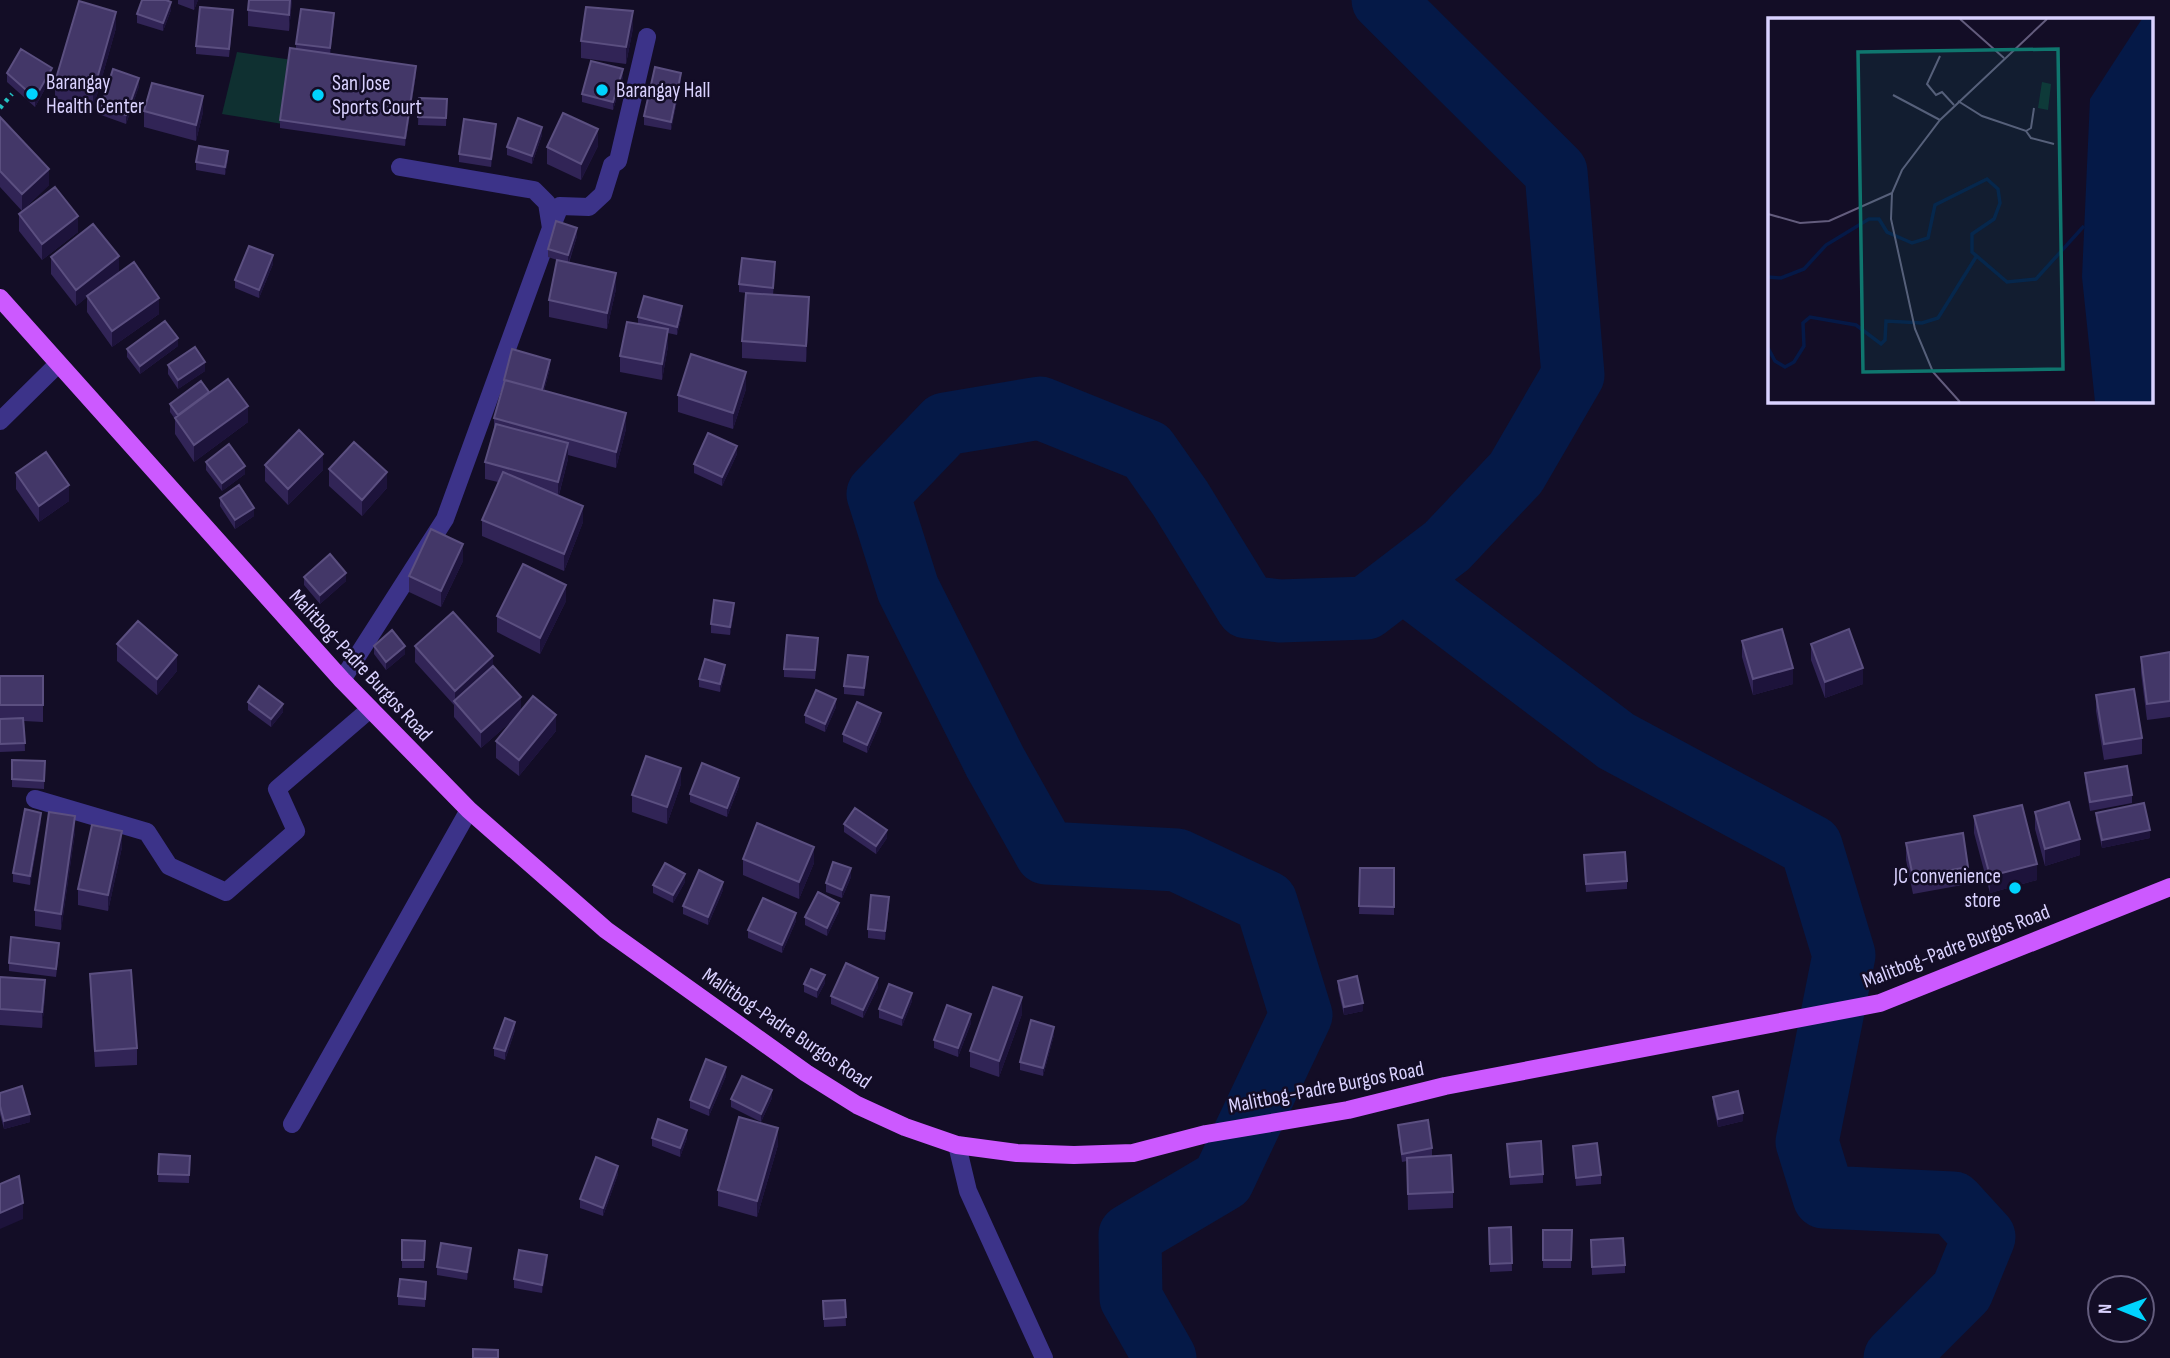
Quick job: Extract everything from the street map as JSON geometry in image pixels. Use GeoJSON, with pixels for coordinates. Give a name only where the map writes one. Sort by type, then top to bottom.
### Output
{"type":"FeatureCollection","features":[{"type":"Feature","properties":{"kind":"main road","name":"Malitbog-Padre Burgos Road"},"geometry":{"type":"LineString","coordinates":[[0,298],[369,710],[469,810],[606,930],[806,1073],[857,1105],[905,1127],[957,1145],[1017,1153],[1133,1153],[1206,1134],[1348,1110],[1445,1086],[1880,1003],[2170,887]]}},
{"type":"Feature","properties":{"kind":"street"},"geometry":{"type":"LineString","coordinates":[[342,680],[445,519],[559,206],[589,207],[603,194],[612,165],[618,162],[647,37]]}},
{"type":"Feature","properties":{"kind":"street"},"geometry":{"type":"LineString","coordinates":[[400,167],[534,190],[547,203],[551,228]]}},
{"type":"Feature","properties":{"kind":"street"},"geometry":{"type":"LineString","coordinates":[[0,421],[58,364]]}},
{"type":"Feature","properties":{"kind":"street"},"geometry":{"type":"LineString","coordinates":[[35,800],[147,832],[169,866],[226,892],[296,831],[276,789],[369,710]]}},
{"type":"Feature","properties":{"kind":"street"},"geometry":{"type":"LineString","coordinates":[[292,1124],[469,810]]}},
{"type":"Feature","properties":{"kind":"street"},"geometry":{"type":"LineString","coordinates":[[957,1145],[968,1191],[1044,1358]]}},
{"type":"Feature","properties":{"kind":"path"},"geometry":{"type":"LineString","coordinates":[[0,108],[12,94]]}},
{"type":"Feature","properties":{"kind":"green space","name":"San Jose Sports Court"},"geometry":{"type":"Polygon","coordinates":[[[237,52],[413,77],[398,143],[222,114],[237,52]]]}},
{"type":"Feature","properties":{"kind":"building"},"geometry":{"type":"Polygon","coordinates":[[[142,0],[171,2],[163,23],[137,14],[142,0]]]}},
{"type":"Feature","properties":{"kind":"building"},"geometry":{"type":"Polygon","coordinates":[[[249,0],[290,0],[289,15],[248,10],[249,0]]]}},
{"type":"Feature","properties":{"kind":"building"},"geometry":{"type":"Polygon","coordinates":[[[79,1],[116,12],[93,93],[55,82],[79,1]]]}},
{"type":"Feature","properties":{"kind":"building"},"geometry":{"type":"Polygon","coordinates":[[[200,7],[233,10],[229,49],[196,46],[200,7]]]}},
{"type":"Feature","properties":{"kind":"building"},"geometry":{"type":"Polygon","coordinates":[[[586,7],[633,11],[626,47],[581,41],[586,7]]]}},
{"type":"Feature","properties":{"kind":"building"},"geometry":{"type":"Polygon","coordinates":[[[301,9],[334,13],[330,48],[296,44],[301,9]]]}},
{"type":"Feature","properties":{"kind":"building","name":"San Jose Sports Court"},"geometry":{"type":"Polygon","coordinates":[[[290,48],[416,66],[405,138],[280,120],[290,48]]]}},
{"type":"Feature","properties":{"kind":"building","name":"Barangay Health Center"},"geometry":{"type":"Polygon","coordinates":[[[21,49],[52,68],[35,98],[7,73],[21,49]]]}},
{"type":"Feature","properties":{"kind":"building","name":"Barangay Hall"},"geometry":{"type":"Polygon","coordinates":[[[591,61],[623,69],[613,102],[582,94],[591,61]]]}},
{"type":"Feature","properties":{"kind":"building"},"geometry":{"type":"Polygon","coordinates":[[[655,67],[681,73],[671,122],[644,116],[655,67]]]}},
{"type":"Feature","properties":{"kind":"building"},"geometry":{"type":"Polygon","coordinates":[[[113,69],[139,78],[126,115],[101,107],[113,69]]]}},
{"type":"Feature","properties":{"kind":"building"},"geometry":{"type":"Polygon","coordinates":[[[152,83],[203,96],[196,125],[144,111],[152,83]]]}},
{"type":"Feature","properties":{"kind":"building"},"geometry":{"type":"Polygon","coordinates":[[[419,98],[447,99],[446,118],[418,117],[419,98]]]}},
{"type":"Feature","properties":{"kind":"building"},"geometry":{"type":"Polygon","coordinates":[[[563,113],[598,129],[581,164],[547,147],[563,113]]]}},
{"type":"Feature","properties":{"kind":"building"},"geometry":{"type":"Polygon","coordinates":[[[0,117],[49,169],[22,194],[0,171],[0,117]]]}},
{"type":"Feature","properties":{"kind":"building"},"geometry":{"type":"Polygon","coordinates":[[[518,118],[542,127],[532,156],[507,147],[518,118]]]}},
{"type":"Feature","properties":{"kind":"building"},"geometry":{"type":"Polygon","coordinates":[[[464,119],[496,124],[491,159],[459,154],[464,119]]]}},
{"type":"Feature","properties":{"kind":"building"},"geometry":{"type":"Polygon","coordinates":[[[199,146],[228,151],[225,167],[196,162],[199,146]]]}},
{"type":"Feature","properties":{"kind":"building"},"geometry":{"type":"Polygon","coordinates":[[[55,187],[78,216],[42,244],[19,214],[55,187]]]}},
{"type":"Feature","properties":{"kind":"building"},"geometry":{"type":"Polygon","coordinates":[[[556,221],[577,228],[568,255],[548,249],[556,221]]]}},
{"type":"Feature","properties":{"kind":"building"},"geometry":{"type":"Polygon","coordinates":[[[93,224],[119,256],[76,290],[51,257],[93,224]]]}},
{"type":"Feature","properties":{"kind":"building"},"geometry":{"type":"Polygon","coordinates":[[[249,246],[273,255],[259,290],[235,280],[249,246]]]}},
{"type":"Feature","properties":{"kind":"building"},"geometry":{"type":"Polygon","coordinates":[[[742,258],[775,262],[773,288],[739,284],[742,258]]]}},
{"type":"Feature","properties":{"kind":"building"},"geometry":{"type":"Polygon","coordinates":[[[557,260],[616,273],[607,313],[549,300],[557,260]]]}},
{"type":"Feature","properties":{"kind":"building"},"geometry":{"type":"Polygon","coordinates":[[[134,262],[159,298],[112,331],[87,296],[134,262]]]}},
{"type":"Feature","properties":{"kind":"building"},"geometry":{"type":"Polygon","coordinates":[[[746,293],[809,297],[806,346],[742,341],[746,293]]]}},
{"type":"Feature","properties":{"kind":"building"},"geometry":{"type":"Polygon","coordinates":[[[644,296],[682,306],[677,327],[638,317],[644,296]]]}},
{"type":"Feature","properties":{"kind":"building"},"geometry":{"type":"Polygon","coordinates":[[[165,321],[178,338],[140,366],[127,349],[165,321]]]}},
{"type":"Feature","properties":{"kind":"building"},"geometry":{"type":"Polygon","coordinates":[[[627,322],[668,329],[662,364],[620,356],[627,322]]]}},
{"type":"Feature","properties":{"kind":"building"},"geometry":{"type":"Polygon","coordinates":[[[195,347],[205,362],[178,380],[168,365],[195,347]]]}},
{"type":"Feature","properties":{"kind":"building"},"geometry":{"type":"Polygon","coordinates":[[[512,349],[550,360],[542,390],[504,380],[512,349]]]}},
{"type":"Feature","properties":{"kind":"building"},"geometry":{"type":"Polygon","coordinates":[[[691,354],[746,372],[733,413],[678,395],[691,354]]]}},
{"type":"Feature","properties":{"kind":"building"},"geometry":{"type":"Polygon","coordinates":[[[228,379],[248,406],[194,445],[175,418],[228,379]]]}},
{"type":"Feature","properties":{"kind":"building"},"geometry":{"type":"Polygon","coordinates":[[[505,380],[626,413],[616,452],[494,418],[505,380]]]}},
{"type":"Feature","properties":{"kind":"building"},"geometry":{"type":"Polygon","coordinates":[[[201,381],[209,392],[178,415],[170,404],[201,381]]]}},
{"type":"Feature","properties":{"kind":"building"},"geometry":{"type":"Polygon","coordinates":[[[496,424],[568,443],[558,482],[485,462],[496,424]]]}},
{"type":"Feature","properties":{"kind":"building"},"geometry":{"type":"Polygon","coordinates":[[[299,430],[323,454],[288,489],[265,465],[299,430]]]}},
{"type":"Feature","properties":{"kind":"building"},"geometry":{"type":"Polygon","coordinates":[[[708,433],[737,446],[722,477],[694,464],[708,433]]]}},
{"type":"Feature","properties":{"kind":"building"},"geometry":{"type":"Polygon","coordinates":[[[354,442],[387,472],[362,500],[329,469],[354,442]]]}},
{"type":"Feature","properties":{"kind":"building"},"geometry":{"type":"Polygon","coordinates":[[[229,444],[245,466],[222,483],[206,462],[229,444]]]}},
{"type":"Feature","properties":{"kind":"building"},"geometry":{"type":"Polygon","coordinates":[[[46,452],[69,485],[39,506],[16,473],[46,452]]]}},
{"type":"Feature","properties":{"kind":"building"},"geometry":{"type":"Polygon","coordinates":[[[503,472],[583,506],[564,554],[482,520],[503,472]]]}},
{"type":"Feature","properties":{"kind":"building"},"geometry":{"type":"Polygon","coordinates":[[[239,485],[254,508],[235,520],[220,498],[239,485]]]}},
{"type":"Feature","properties":{"kind":"building"},"geometry":{"type":"Polygon","coordinates":[[[431,529],[463,544],[441,591],[409,576],[431,529]]]}},
{"type":"Feature","properties":{"kind":"building"},"geometry":{"type":"Polygon","coordinates":[[[330,554],[346,573],[320,595],[304,577],[330,554]]]}},
{"type":"Feature","properties":{"kind":"building"},"geometry":{"type":"Polygon","coordinates":[[[523,564],[566,585],[540,638],[497,616],[523,564]]]}},
{"type":"Feature","properties":{"kind":"building"},"geometry":{"type":"Polygon","coordinates":[[[714,600],[734,603],[730,627],[711,624],[714,600]]]}},
{"type":"Feature","properties":{"kind":"building"},"geometry":{"type":"Polygon","coordinates":[[[453,612],[493,656],[455,691],[415,646],[453,612]]]}},
{"type":"Feature","properties":{"kind":"building"},"geometry":{"type":"Polygon","coordinates":[[[138,621],[177,655],[157,679],[117,644],[138,621]]]}},
{"type":"Feature","properties":{"kind":"building"},"geometry":{"type":"Polygon","coordinates":[[[1782,629],[1793,668],[1753,679],[1742,641],[1782,629]]]}},
{"type":"Feature","properties":{"kind":"building"},"geometry":{"type":"Polygon","coordinates":[[[1849,629],[1863,668],[1825,682],[1811,644],[1849,629]]]}},
{"type":"Feature","properties":{"kind":"building"},"geometry":{"type":"Polygon","coordinates":[[[392,630],[405,646],[386,662],[374,646],[392,630]]]}},
{"type":"Feature","properties":{"kind":"building"},"geometry":{"type":"Polygon","coordinates":[[[787,635],[818,638],[815,670],[784,669],[787,635]]]}},
{"type":"Feature","properties":{"kind":"building"},"geometry":{"type":"Polygon","coordinates":[[[2170,652],[2170,701],[2147,704],[2141,657],[2170,652]]]}},
{"type":"Feature","properties":{"kind":"building"},"geometry":{"type":"Polygon","coordinates":[[[848,655],[868,657],[864,688],[844,686],[848,655]]]}},
{"type":"Feature","properties":{"kind":"building"},"geometry":{"type":"Polygon","coordinates":[[[705,659],[725,665],[720,684],[699,679],[705,659]]]}},
{"type":"Feature","properties":{"kind":"building"},"geometry":{"type":"Polygon","coordinates":[[[493,666],[521,697],[481,732],[454,701],[493,666]]]}},
{"type":"Feature","properties":{"kind":"building"},"geometry":{"type":"Polygon","coordinates":[[[0,676],[43,676],[43,705],[0,705],[0,676]]]}},
{"type":"Feature","properties":{"kind":"building"},"geometry":{"type":"Polygon","coordinates":[[[259,686],[283,704],[271,719],[248,702],[259,686]]]}},
{"type":"Feature","properties":{"kind":"building"},"geometry":{"type":"Polygon","coordinates":[[[2134,689],[2142,738],[2104,744],[2096,695],[2134,689]]]}},
{"type":"Feature","properties":{"kind":"building"},"geometry":{"type":"Polygon","coordinates":[[[816,690],[836,699],[825,724],[805,715],[816,690]]]}},
{"type":"Feature","properties":{"kind":"building"},"geometry":{"type":"Polygon","coordinates":[[[533,696],[556,715],[519,760],[496,741],[533,696]]]}},
{"type":"Feature","properties":{"kind":"building"},"geometry":{"type":"Polygon","coordinates":[[[857,702],[881,713],[867,745],[843,734],[857,702]]]}},
{"type":"Feature","properties":{"kind":"building"},"geometry":{"type":"Polygon","coordinates":[[[23,718],[25,743],[0,744],[0,719],[23,718]]]}},
{"type":"Feature","properties":{"kind":"building"},"geometry":{"type":"Polygon","coordinates":[[[646,756],[681,768],[667,807],[632,795],[646,756]]]}},
{"type":"Feature","properties":{"kind":"building"},"geometry":{"type":"Polygon","coordinates":[[[12,760],[45,761],[44,781],[12,779],[12,760]]]}},
{"type":"Feature","properties":{"kind":"building"},"geometry":{"type":"Polygon","coordinates":[[[702,763],[739,778],[727,808],[690,794],[702,763]]]}},
{"type":"Feature","properties":{"kind":"building"},"geometry":{"type":"Polygon","coordinates":[[[2127,766],[2132,795],[2090,802],[2085,773],[2127,766]]]}},
{"type":"Feature","properties":{"kind":"building"},"geometry":{"type":"Polygon","coordinates":[[[2069,802],[2080,839],[2045,849],[2035,812],[2069,802]]]}},
{"type":"Feature","properties":{"kind":"building"},"geometry":{"type":"Polygon","coordinates":[[[2144,803],[2150,830],[2102,840],[2096,813],[2144,803]]]}},
{"type":"Feature","properties":{"kind":"building"},"geometry":{"type":"Polygon","coordinates":[[[2022,805],[2037,864],[1990,876],[1974,816],[2022,805]]]}},
{"type":"Feature","properties":{"kind":"building"},"geometry":{"type":"Polygon","coordinates":[[[855,808],[887,830],[876,846],[844,824],[855,808]]]}},
{"type":"Feature","properties":{"kind":"building"},"geometry":{"type":"Polygon","coordinates":[[[25,809],[41,813],[30,876],[13,873],[25,809]]]}},
{"type":"Feature","properties":{"kind":"building"},"geometry":{"type":"Polygon","coordinates":[[[49,812],[75,816],[61,914],[35,910],[49,812]]]}},
{"type":"Feature","properties":{"kind":"building"},"geometry":{"type":"Polygon","coordinates":[[[757,823],[814,847],[799,882],[743,859],[757,823]]]}},
{"type":"Feature","properties":{"kind":"building"},"geometry":{"type":"Polygon","coordinates":[[[92,825],[122,831],[108,895],[78,889],[92,825]]]}},
{"type":"Feature","properties":{"kind":"building"},"geometry":{"type":"Polygon","coordinates":[[[1963,833],[1968,867],[1913,877],[1906,843],[1963,833]]]}},
{"type":"Feature","properties":{"kind":"building"},"geometry":{"type":"Polygon","coordinates":[[[1625,852],[1627,881],[1586,884],[1584,855],[1625,852]]]}},
{"type":"Feature","properties":{"kind":"building"},"geometry":{"type":"Polygon","coordinates":[[[833,862],[851,868],[842,890],[826,883],[833,862]]]}},
{"type":"Feature","properties":{"kind":"building"},"geometry":{"type":"Polygon","coordinates":[[[665,863],[685,874],[673,895],[653,885],[665,863]]]}},
{"type":"Feature","properties":{"kind":"building"},"geometry":{"type":"Polygon","coordinates":[[[1360,868],[1394,868],[1394,907],[1359,906],[1360,868]]]}},
{"type":"Feature","properties":{"kind":"building"},"geometry":{"type":"Polygon","coordinates":[[[699,870],[723,882],[708,917],[683,906],[699,870]]]}},
{"type":"Feature","properties":{"kind":"building"},"geometry":{"type":"Polygon","coordinates":[[[818,892],[839,903],[827,928],[805,917],[818,892]]]}},
{"type":"Feature","properties":{"kind":"building"},"geometry":{"type":"Polygon","coordinates":[[[871,895],[889,897],[885,931],[868,929],[871,895]]]}},
{"type":"Feature","properties":{"kind":"building"},"geometry":{"type":"Polygon","coordinates":[[[763,898],[796,913],[782,945],[748,930],[763,898]]]}},
{"type":"Feature","properties":{"kind":"building"},"geometry":{"type":"Polygon","coordinates":[[[11,937],[59,943],[56,969],[9,963],[11,937]]]}},
{"type":"Feature","properties":{"kind":"building"},"geometry":{"type":"Polygon","coordinates":[[[846,963],[878,978],[863,1010],[831,996],[846,963]]]}},
{"type":"Feature","properties":{"kind":"building"},"geometry":{"type":"Polygon","coordinates":[[[811,969],[825,975],[817,990],[804,984],[811,969]]]}},
{"type":"Feature","properties":{"kind":"building"},"geometry":{"type":"Polygon","coordinates":[[[131,970],[137,1048],[95,1051],[90,974],[131,970]]]}},
{"type":"Feature","properties":{"kind":"building"},"geometry":{"type":"Polygon","coordinates":[[[1357,976],[1363,1003],[1344,1007],[1338,981],[1357,976]]]}},
{"type":"Feature","properties":{"kind":"building"},"geometry":{"type":"Polygon","coordinates":[[[0,977],[45,980],[42,1012],[0,1009],[0,977]]]}},
{"type":"Feature","properties":{"kind":"building"},"geometry":{"type":"Polygon","coordinates":[[[889,984],[912,993],[902,1018],[879,1009],[889,984]]]}},
{"type":"Feature","properties":{"kind":"building"},"geometry":{"type":"Polygon","coordinates":[[[993,987],[1022,997],[999,1061],[970,1051],[993,987]]]}},
{"type":"Feature","properties":{"kind":"building"},"geometry":{"type":"Polygon","coordinates":[[[947,1005],[971,1014],[958,1048],[934,1040],[947,1005]]]}},
{"type":"Feature","properties":{"kind":"building"},"geometry":{"type":"Polygon","coordinates":[[[505,1018],[515,1022],[505,1051],[494,1048],[505,1018]]]}},
{"type":"Feature","properties":{"kind":"building"},"geometry":{"type":"Polygon","coordinates":[[[1031,1020],[1054,1027],[1043,1068],[1020,1062],[1031,1020]]]}},
{"type":"Feature","properties":{"kind":"building"},"geometry":{"type":"Polygon","coordinates":[[[706,1059],[726,1067],[709,1108],[690,1100],[706,1059]]]}},
{"type":"Feature","properties":{"kind":"building"},"geometry":{"type":"Polygon","coordinates":[[[742,1076],[772,1090],[761,1114],[731,1099],[742,1076]]]}},
{"type":"Feature","properties":{"kind":"building"},"geometry":{"type":"Polygon","coordinates":[[[22,1086],[30,1114],[4,1121],[0,1093],[22,1086]]]}},
{"type":"Feature","properties":{"kind":"building"},"geometry":{"type":"Polygon","coordinates":[[[1738,1091],[1743,1113],[1718,1119],[1713,1097],[1738,1091]]]}},
{"type":"Feature","properties":{"kind":"building"},"geometry":{"type":"Polygon","coordinates":[[[739,1117],[778,1128],[757,1201],[718,1190],[739,1117]]]}},
{"type":"Feature","properties":{"kind":"building"},"geometry":{"type":"Polygon","coordinates":[[[658,1119],[687,1130],[680,1148],[652,1138],[658,1119]]]}},
{"type":"Feature","properties":{"kind":"building"},"geometry":{"type":"Polygon","coordinates":[[[1428,1120],[1432,1148],[1402,1154],[1398,1125],[1428,1120]]]}},
{"type":"Feature","properties":{"kind":"building"},"geometry":{"type":"Polygon","coordinates":[[[1541,1141],[1543,1174],[1510,1177],[1507,1144],[1541,1141]]]}},
{"type":"Feature","properties":{"kind":"building"},"geometry":{"type":"Polygon","coordinates":[[[1597,1143],[1601,1175],[1576,1178],[1573,1146],[1597,1143]]]}},
{"type":"Feature","properties":{"kind":"building"},"geometry":{"type":"Polygon","coordinates":[[[159,1154],[190,1156],[189,1175],[158,1174],[159,1154]]]}},
{"type":"Feature","properties":{"kind":"building"},"geometry":{"type":"Polygon","coordinates":[[[1451,1155],[1453,1192],[1408,1194],[1407,1158],[1451,1155]]]}},
{"type":"Feature","properties":{"kind":"building"},"geometry":{"type":"Polygon","coordinates":[[[596,1157],[618,1166],[603,1208],[580,1199],[596,1157]]]}},
{"type":"Feature","properties":{"kind":"building"},"geometry":{"type":"Polygon","coordinates":[[[19,1176],[23,1203],[0,1213],[0,1184],[19,1176]]]}},
{"type":"Feature","properties":{"kind":"building"},"geometry":{"type":"Polygon","coordinates":[[[1511,1227],[1512,1263],[1490,1264],[1489,1228],[1511,1227]]]}},
{"type":"Feature","properties":{"kind":"building"},"geometry":{"type":"Polygon","coordinates":[[[1543,1230],[1572,1230],[1571,1260],[1543,1260],[1543,1230]]]}},
{"type":"Feature","properties":{"kind":"building"},"geometry":{"type":"Polygon","coordinates":[[[1623,1238],[1625,1265],[1592,1267],[1591,1240],[1623,1238]]]}},
{"type":"Feature","properties":{"kind":"building"},"geometry":{"type":"Polygon","coordinates":[[[402,1240],[425,1241],[424,1260],[402,1260],[402,1240]]]}},
{"type":"Feature","properties":{"kind":"building"},"geometry":{"type":"Polygon","coordinates":[[[441,1243],[471,1248],[467,1272],[437,1267],[441,1243]]]}},
{"type":"Feature","properties":{"kind":"building"},"geometry":{"type":"Polygon","coordinates":[[[519,1250],[547,1255],[542,1285],[514,1279],[519,1250]]]}},
{"type":"Feature","properties":{"kind":"building"},"geometry":{"type":"Polygon","coordinates":[[[400,1279],[426,1282],[425,1299],[398,1296],[400,1279]]]}},
{"type":"Feature","properties":{"kind":"building"},"geometry":{"type":"Polygon","coordinates":[[[845,1300],[846,1317],[824,1319],[823,1301],[845,1300]]]}},
{"type":"Feature","properties":{"kind":"building"},"geometry":{"type":"Polygon","coordinates":[[[473,1349],[498,1350],[498,1358],[473,1358],[473,1349]]]}},
{"type":"Feature","properties":{"kind":"waterway"},"geometry":{"type":"LineString","coordinates":[[1165,1358],[1131,1298],[1130,1235],[1223,1180],[1301,1015],[1266,902],[1177,860],[1046,853],[995,762],[908,589],[878,494],[945,424],[1040,408],[1147,451],[1180,498],[1247,607],[1280,611],[1366,608],[1447,546],[1516,473],[1573,375],[1556,172],[1383,0]]}},
{"type":"Feature","properties":{"kind":"waterway"},"geometry":{"type":"LineString","coordinates":[[1403,580],[1616,741],[1811,846],[1844,955],[1807,1142],[1824,1197],[1953,1203],[1984,1237],[1962,1291],[1895,1358]]}},
{"type":"Feature","properties":{"kind":"place","name":"Barangay Hall"},"geometry":{"type":"Point","coordinates":[602,90]}},
{"type":"Feature","properties":{"kind":"place","name":"Barangay Health Center"},"geometry":{"type":"Point","coordinates":[32,94]}},
{"type":"Feature","properties":{"kind":"place","name":"San Jose Sports Court"},"geometry":{"type":"Point","coordinates":[318,95]}},
{"type":"Feature","properties":{"kind":"place","name":"JC convenience store"},"geometry":{"type":"Point","coordinates":[2015,888]}}]}
